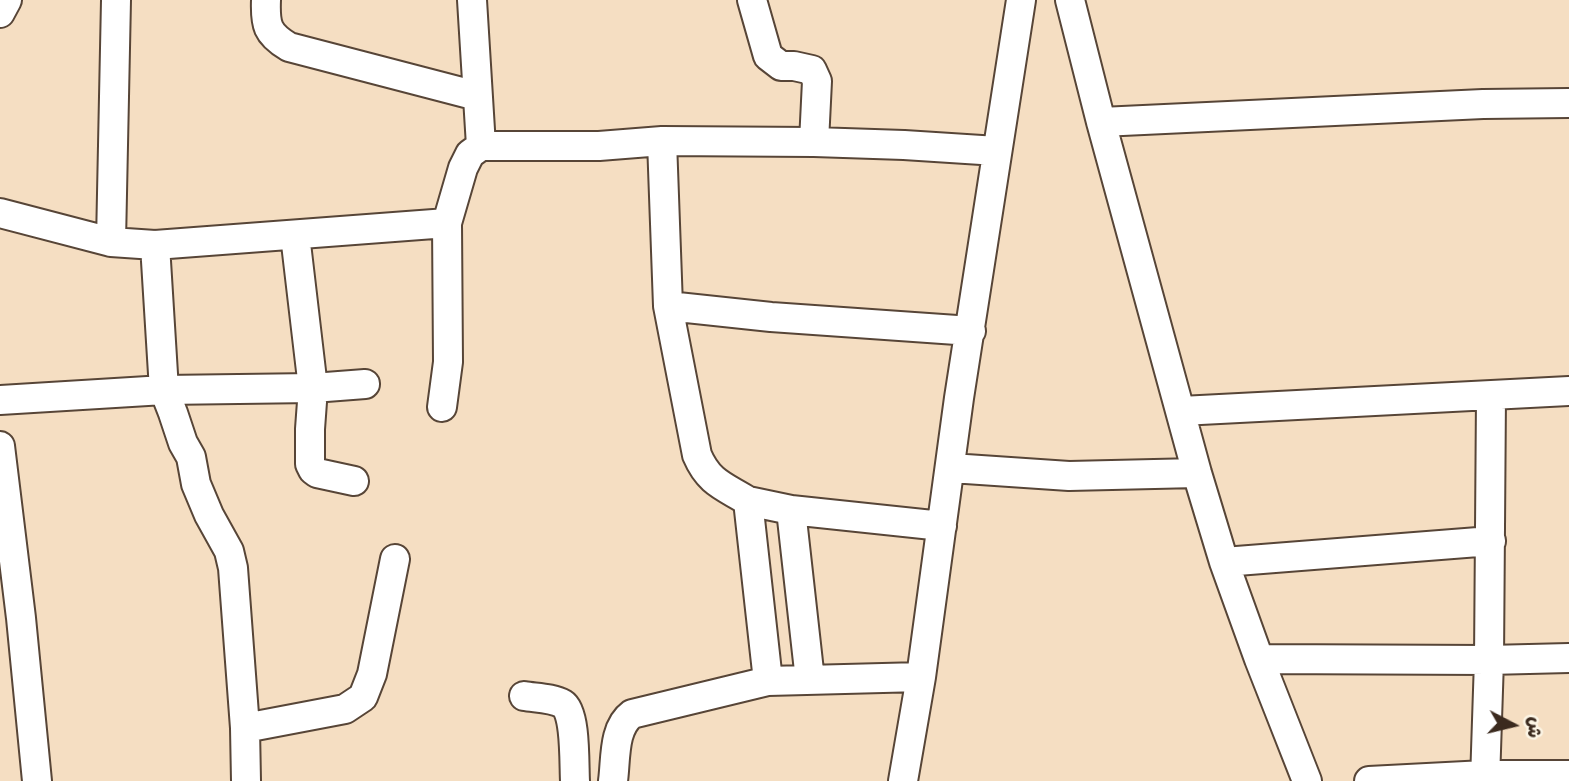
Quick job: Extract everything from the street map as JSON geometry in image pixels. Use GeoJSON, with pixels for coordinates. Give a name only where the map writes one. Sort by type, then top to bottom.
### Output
{"type":"FeatureCollection","features":[{"type":"Feature","properties":{"kind":"street"},"geometry":{"type":"LineString","coordinates":[[0,13],[7,0]]}},
{"type":"Feature","properties":{"kind":"street"},"geometry":{"type":"LineString","coordinates":[[111,242],[116,0]]}},
{"type":"Feature","properties":{"kind":"street"},"geometry":{"type":"LineString","coordinates":[[266,0],[265,19],[275,38],[289,47],[477,96]]}},
{"type":"Feature","properties":{"kind":"street"},"geometry":{"type":"LineString","coordinates":[[472,0],[481,146]]}},
{"type":"Feature","properties":{"kind":"street"},"geometry":{"type":"LineString","coordinates":[[752,0],[768,56],[781,66],[812,70],[817,81],[814,142]]}},
{"type":"Feature","properties":{"kind":"street"},"geometry":{"type":"LineString","coordinates":[[903,781],[921,677],[959,398],[1021,0]]}},
{"type":"Feature","properties":{"kind":"street"},"geometry":{"type":"LineString","coordinates":[[1070,0],[1151,307],[1224,562],[1258,659],[1307,781]]}},
{"type":"Feature","properties":{"kind":"street"},"geometry":{"type":"LineString","coordinates":[[1101,122],[1483,104],[1569,103]]}},
{"type":"Feature","properties":{"kind":"street"},"geometry":{"type":"LineString","coordinates":[[662,141],[668,306],[697,455],[702,468],[711,479],[748,500],[791,510],[942,526]]}},
{"type":"Feature","properties":{"kind":"street"},"geometry":{"type":"LineString","coordinates":[[442,407],[447,362],[447,223],[463,168],[470,154],[481,146],[599,146],[662,141],[814,142],[997,151]]}},
{"type":"Feature","properties":{"kind":"street"},"geometry":{"type":"LineString","coordinates":[[0,213],[111,242],[155,245],[447,223]]}},
{"type":"Feature","properties":{"kind":"street"},"geometry":{"type":"LineString","coordinates":[[295,235],[313,388],[310,464],[317,473],[354,481]]}},
{"type":"Feature","properties":{"kind":"street"},"geometry":{"type":"LineString","coordinates":[[155,245],[164,390],[183,443],[191,457],[196,484],[229,551],[233,568],[246,728],[246,781]]}},
{"type":"Feature","properties":{"kind":"street"},"geometry":{"type":"LineString","coordinates":[[668,306],[771,317],[971,331]]}},
{"type":"Feature","properties":{"kind":"street"},"geometry":{"type":"LineString","coordinates":[[0,400],[164,390],[313,388],[365,384]]}},
{"type":"Feature","properties":{"kind":"street"},"geometry":{"type":"LineString","coordinates":[[1181,411],[1569,391]]}},
{"type":"Feature","properties":{"kind":"street"},"geometry":{"type":"LineString","coordinates":[[1485,778],[1491,541],[1491,396]]}},
{"type":"Feature","properties":{"kind":"street"},"geometry":{"type":"LineString","coordinates":[[0,446],[10,617],[37,781]]}},
{"type":"Feature","properties":{"kind":"street"},"geometry":{"type":"LineString","coordinates":[[951,468],[1069,476],[1197,473]]}},
{"type":"Feature","properties":{"kind":"street"},"geometry":{"type":"LineString","coordinates":[[748,500],[768,681]]}},
{"type":"Feature","properties":{"kind":"street"},"geometry":{"type":"LineString","coordinates":[[791,510],[810,680]]}},
{"type":"Feature","properties":{"kind":"street"},"geometry":{"type":"LineString","coordinates":[[1224,562],[1491,541]]}},
{"type":"Feature","properties":{"kind":"street"},"geometry":{"type":"LineString","coordinates":[[246,728],[345,709],[363,697],[372,674],[395,559]]}},
{"type":"Feature","properties":{"kind":"street"},"geometry":{"type":"LineString","coordinates":[[1258,659],[1569,658]]}},
{"type":"Feature","properties":{"kind":"street"},"geometry":{"type":"LineString","coordinates":[[613,781],[620,729],[626,718],[632,714],[768,681],[921,677]]}},
{"type":"Feature","properties":{"kind":"street"},"geometry":{"type":"LineString","coordinates":[[524,696],[560,702],[566,706],[571,719],[575,781]]}},
{"type":"Feature","properties":{"kind":"street"},"geometry":{"type":"LineString","coordinates":[[1369,781],[1569,775]]}}]}
